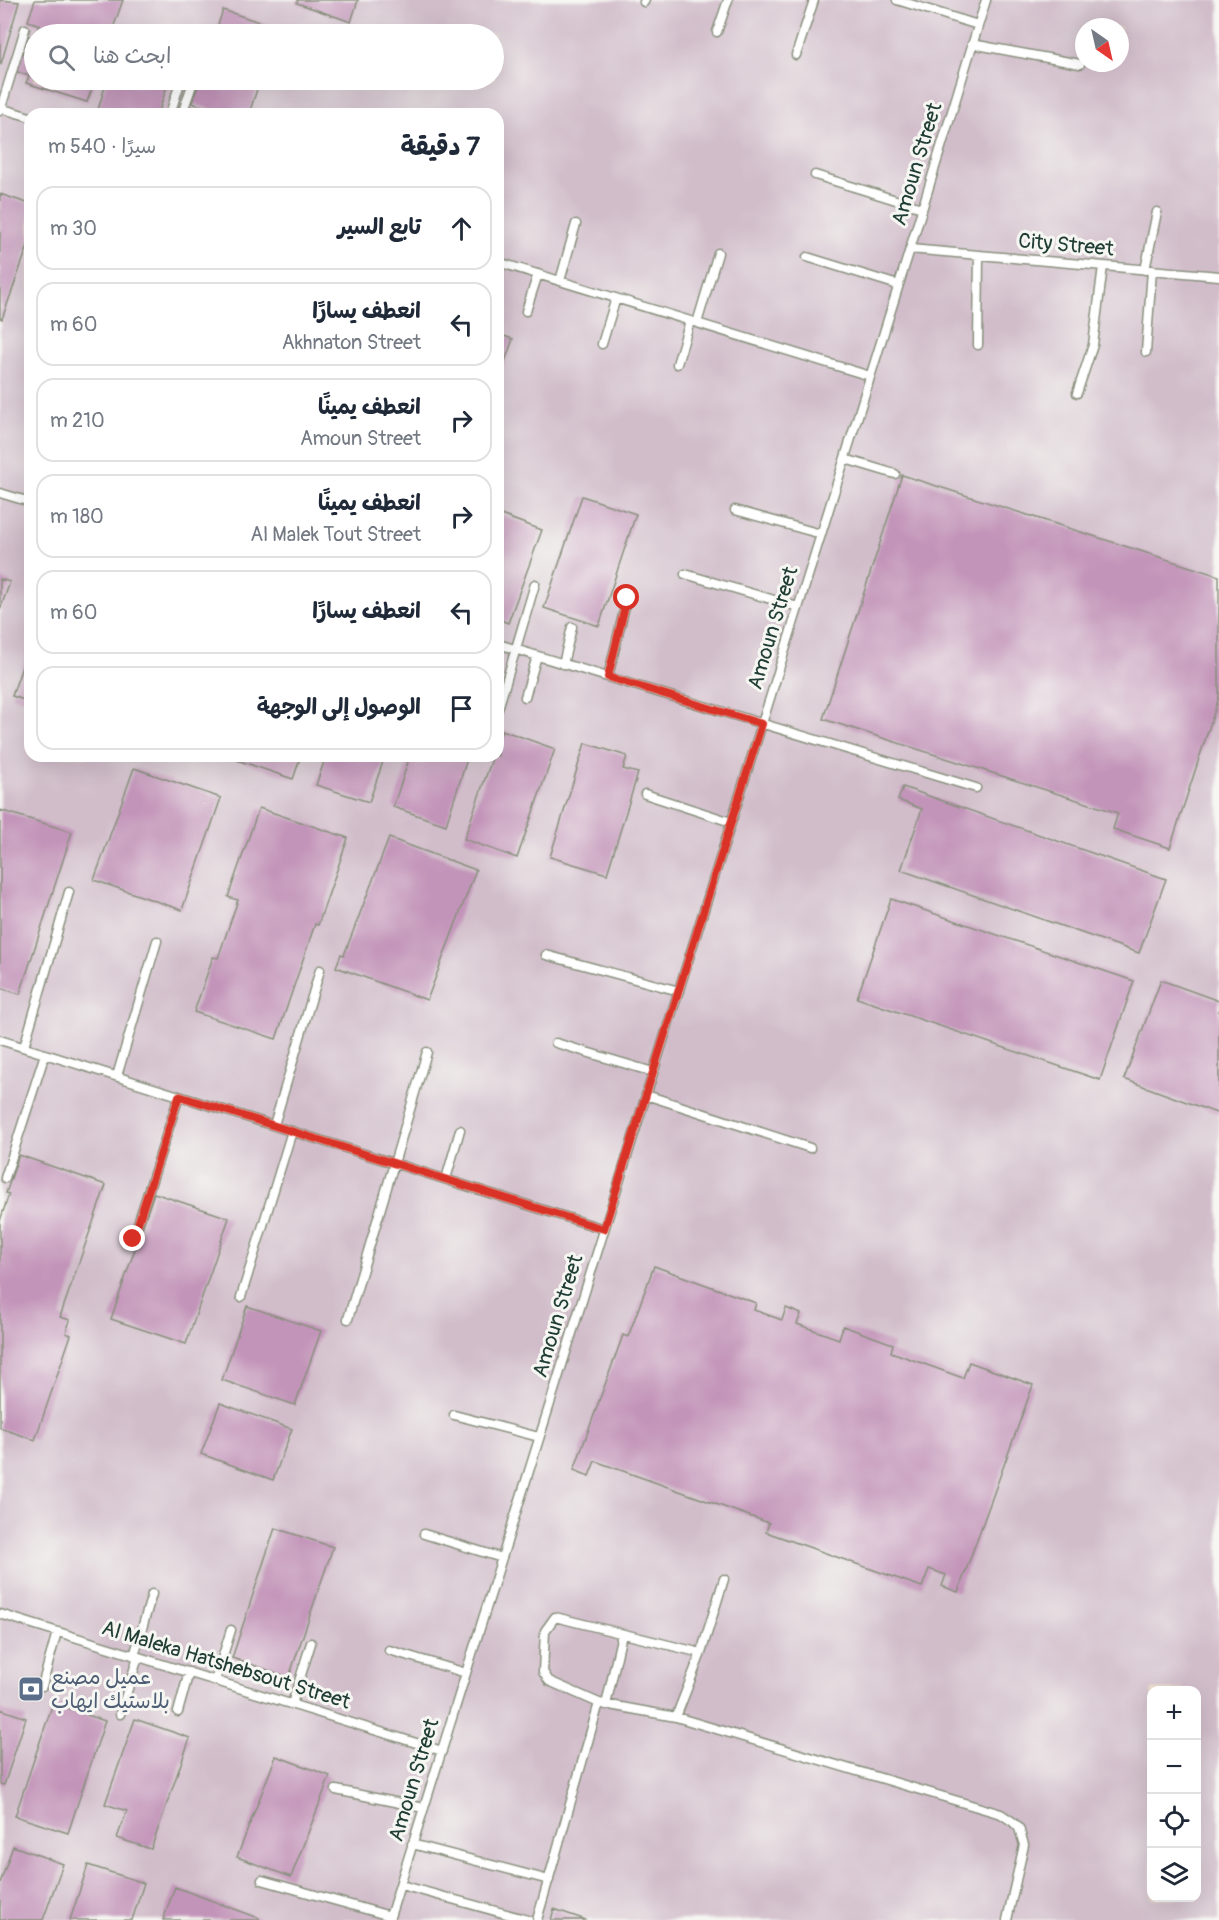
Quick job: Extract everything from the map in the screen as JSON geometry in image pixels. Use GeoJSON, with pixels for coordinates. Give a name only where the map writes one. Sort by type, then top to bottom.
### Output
{"type":"FeatureCollection","features":[{"type":"Feature","properties":{"kind":"lane"},"geometry":{"type":"LineString","coordinates":[[717,32],[728,0]]}},
{"type":"Feature","properties":{"kind":"lane"},"geometry":{"type":"LineString","coordinates":[[796,55],[814,0]]}},
{"type":"Feature","properties":{"kind":"lane"},"geometry":{"type":"LineString","coordinates":[[897,0],[978,25]]}},
{"type":"Feature","properties":{"kind":"lane","name":"Amoun Street"},"geometry":{"type":"LineString","coordinates":[[389,1918],[986,0]]}},
{"type":"Feature","properties":{"kind":"lane"},"geometry":{"type":"LineString","coordinates":[[24,32],[0,109],[24,115]]}},
{"type":"Feature","properties":{"kind":"lane"},"geometry":{"type":"LineString","coordinates":[[972,44],[1075,63]]}},
{"type":"Feature","properties":{"kind":"lane"},"geometry":{"type":"LineString","coordinates":[[172,108],[178,90]]}},
{"type":"Feature","properties":{"kind":"lane"},"geometry":{"type":"LineString","coordinates":[[184,108],[189,90]]}},
{"type":"Feature","properties":{"kind":"lane"},"geometry":{"type":"LineString","coordinates":[[815,175],[922,208]]}},
{"type":"Feature","properties":{"kind":"lane"},"geometry":{"type":"LineString","coordinates":[[1146,352],[1148,270],[1157,212]]}},
{"type":"Feature","properties":{"kind":"lane"},"geometry":{"type":"LineString","coordinates":[[560,281],[576,224]]}},
{"type":"Feature","properties":{"kind":"lane","name":"City Street"},"geometry":{"type":"LineString","coordinates":[[910,249],[1219,276]]}},
{"type":"Feature","properties":{"kind":"lane"},"geometry":{"type":"LineString","coordinates":[[677,364],[718,253]]}},
{"type":"Feature","properties":{"kind":"lane"},"geometry":{"type":"LineString","coordinates":[[978,345],[979,255]]}},
{"type":"Feature","properties":{"kind":"lane"},"geometry":{"type":"LineString","coordinates":[[807,257],[898,285]]}},
{"type":"Feature","properties":{"kind":"lane"},"geometry":{"type":"LineString","coordinates":[[504,264],[870,376]]}},
{"type":"Feature","properties":{"kind":"lane"},"geometry":{"type":"LineString","coordinates":[[1077,393],[1092,345],[1104,266]]}},
{"type":"Feature","properties":{"kind":"lane"},"geometry":{"type":"LineString","coordinates":[[526,311],[538,274]]}},
{"type":"Feature","properties":{"kind":"lane"},"geometry":{"type":"LineString","coordinates":[[602,344],[616,298]]}},
{"type":"Feature","properties":{"kind":"lane"},"geometry":{"type":"LineString","coordinates":[[844,459],[895,474]]}},
{"type":"Feature","properties":{"kind":"lane"},"geometry":{"type":"LineString","coordinates":[[0,493],[24,500]]}},
{"type":"Feature","properties":{"kind":"lane"},"geometry":{"type":"LineString","coordinates":[[735,510],[821,534]]}},
{"type":"Feature","properties":{"kind":"lane"},"geometry":{"type":"LineString","coordinates":[[685,574],[798,607]]}},
{"type":"Feature","properties":{"kind":"lane"},"geometry":{"type":"LineString","coordinates":[[504,689],[536,585]]}},
{"type":"Feature","properties":{"kind":"lane"},"geometry":{"type":"LineString","coordinates":[[608,677],[627,598]]}},
{"type":"Feature","properties":{"kind":"lane"},"geometry":{"type":"LineString","coordinates":[[563,664],[572,627]]}},
{"type":"Feature","properties":{"kind":"lane"},"geometry":{"type":"LineString","coordinates":[[504,646],[976,788]]}},
{"type":"Feature","properties":{"kind":"lane"},"geometry":{"type":"LineString","coordinates":[[525,697],[537,656]]}},
{"type":"Feature","properties":{"kind":"lane"},"geometry":{"type":"LineString","coordinates":[[645,794],[731,822]]}},
{"type":"Feature","properties":{"kind":"lane"},"geometry":{"type":"LineString","coordinates":[[24,1047],[69,892]]}},
{"type":"Feature","properties":{"kind":"lane"},"geometry":{"type":"LineString","coordinates":[[117,1076],[157,941]]}},
{"type":"Feature","properties":{"kind":"lane"},"geometry":{"type":"LineString","coordinates":[[546,955],[679,991]]}},
{"type":"Feature","properties":{"kind":"lane"},"geometry":{"type":"LineString","coordinates":[[274,1125],[320,970]]}},
{"type":"Feature","properties":{"kind":"lane"},"geometry":{"type":"LineString","coordinates":[[0,1040],[604,1229]]}},
{"type":"Feature","properties":{"kind":"lane"},"geometry":{"type":"LineString","coordinates":[[556,1043],[653,1072]]}},
{"type":"Feature","properties":{"kind":"lane"},"geometry":{"type":"LineString","coordinates":[[348,1318],[427,1052]]}},
{"type":"Feature","properties":{"kind":"lane"},"geometry":{"type":"LineString","coordinates":[[6,1178],[45,1054]]}},
{"type":"Feature","properties":{"kind":"lane"},"geometry":{"type":"LineString","coordinates":[[646,1095],[810,1148]]}},
{"type":"Feature","properties":{"kind":"lane"},"geometry":{"type":"LineString","coordinates":[[133,1239],[179,1096]]}},
{"type":"Feature","properties":{"kind":"lane"},"geometry":{"type":"LineString","coordinates":[[446,1179],[460,1130]]}},
{"type":"Feature","properties":{"kind":"lane"},"geometry":{"type":"LineString","coordinates":[[241,1297],[292,1131]]}},
{"type":"Feature","properties":{"kind":"lane"},"geometry":{"type":"LineString","coordinates":[[454,1415],[540,1437]]}},
{"type":"Feature","properties":{"kind":"lane"},"geometry":{"type":"LineString","coordinates":[[424,1534],[502,1558]]}},
{"type":"Feature","properties":{"kind":"lane"},"geometry":{"type":"LineString","coordinates":[[676,1717],[701,1653],[724,1579]]}},
{"type":"Feature","properties":{"kind":"lane"},"geometry":{"type":"LineString","coordinates":[[120,1714],[152,1594]]}},
{"type":"Feature","properties":{"kind":"lane","name":"Al Maleka Hatshebsout Street"},"geometry":{"type":"LineString","coordinates":[[0,1614],[442,1751]]}},
{"type":"Feature","properties":{"kind":"lane"},"geometry":{"type":"LineString","coordinates":[[701,1653],[555,1617],[545,1631],[543,1672],[549,1681],[603,1704],[676,1717],[1001,1814],[1019,1828],[1024,1845],[1007,1920]]}},
{"type":"Feature","properties":{"kind":"lane"},"geometry":{"type":"LineString","coordinates":[[215,1681],[231,1630]]}},
{"type":"Feature","properties":{"kind":"lane"},"geometry":{"type":"LineString","coordinates":[[42,1686],[57,1632]]}},
{"type":"Feature","properties":{"kind":"lane"},"geometry":{"type":"LineString","coordinates":[[537,1920],[622,1634]]}},
{"type":"Feature","properties":{"kind":"lane"},"geometry":{"type":"LineString","coordinates":[[292,1704],[311,1643]]}},
{"type":"Feature","properties":{"kind":"lane"},"geometry":{"type":"LineString","coordinates":[[389,1650],[466,1673]]}},
{"type":"Feature","properties":{"kind":"lane"},"geometry":{"type":"LineString","coordinates":[[178,1712],[189,1672]]}},
{"type":"Feature","properties":{"kind":"lane"},"geometry":{"type":"LineString","coordinates":[[336,1790],[424,1808]]}},
{"type":"Feature","properties":{"kind":"lane"},"geometry":{"type":"LineString","coordinates":[[412,1844],[549,1880]]}},
{"type":"Feature","properties":{"kind":"lane"},"geometry":{"type":"LineString","coordinates":[[262,1880],[389,1918]]}},
{"type":"Feature","properties":{"kind":"lane"},"geometry":{"type":"LineString","coordinates":[[401,1885],[528,1920]]}},
{"type":"Feature","properties":{"kind":"shaded area"},"geometry":{"type":"Polygon","coordinates":[[[0,0],[1219,0],[1219,1920],[0,1920],[0,0]]]}},
{"type":"Feature","properties":{"kind":"building"},"geometry":{"type":"Polygon","coordinates":[[[0,0],[19,2],[1,64],[0,64],[0,0]]]}},
{"type":"Feature","properties":{"kind":"building"},"geometry":{"type":"Polygon","coordinates":[[[35,0],[123,0],[115,24],[37,24],[28,21],[35,0]]]}},
{"type":"Feature","properties":{"kind":"building"},"geometry":{"type":"Polygon","coordinates":[[[298,0],[358,0],[351,22],[297,3],[298,0]]]}},
{"type":"Feature","properties":{"kind":"building"},"geometry":{"type":"Polygon","coordinates":[[[223,10],[265,24],[218,24],[223,10]]]}},
{"type":"Feature","properties":{"kind":"building"},"geometry":{"type":"Polygon","coordinates":[[[24,47],[24,74],[15,71],[24,47]]]}},
{"type":"Feature","properties":{"kind":"building"},"geometry":{"type":"Polygon","coordinates":[[[48,90],[91,90],[87,102],[48,90]]]}},
{"type":"Feature","properties":{"kind":"building"},"geometry":{"type":"Polygon","coordinates":[[[104,90],[166,90],[160,108],[99,108],[104,90]]]}},
{"type":"Feature","properties":{"kind":"building"},"geometry":{"type":"Polygon","coordinates":[[[197,90],[257,90],[251,108],[207,108],[192,103],[197,90]]]}},
{"type":"Feature","properties":{"kind":"building"},"geometry":{"type":"Polygon","coordinates":[[[0,194],[24,202],[24,257],[2,319],[0,318],[0,194]]]}},
{"type":"Feature","properties":{"kind":"building"},"geometry":{"type":"Polygon","coordinates":[[[504,336],[513,339],[504,364],[504,336]]]}},
{"type":"Feature","properties":{"kind":"building"},"geometry":{"type":"Polygon","coordinates":[[[902,475],[1219,576],[1219,697],[1170,848],[1113,829],[1118,813],[823,719],[902,475]]]}},
{"type":"Feature","properties":{"kind":"building"},"geometry":{"type":"Polygon","coordinates":[[[582,496],[636,514],[599,626],[544,608],[582,496]]]}},
{"type":"Feature","properties":{"kind":"building"},"geometry":{"type":"Polygon","coordinates":[[[504,516],[542,530],[508,623],[504,621],[504,516]]]}},
{"type":"Feature","properties":{"kind":"building"},"geometry":{"type":"Polygon","coordinates":[[[0,579],[10,582],[0,610],[0,579]]]}},
{"type":"Feature","properties":{"kind":"building"},"geometry":{"type":"Polygon","coordinates":[[[24,661],[24,700],[12,696],[24,661]]]}},
{"type":"Feature","properties":{"kind":"building"},"geometry":{"type":"Polygon","coordinates":[[[504,731],[555,749],[517,858],[464,839],[491,762],[504,762],[504,731]]]}},
{"type":"Feature","properties":{"kind":"building"},"geometry":{"type":"Polygon","coordinates":[[[585,743],[627,756],[623,769],[638,773],[607,874],[550,857],[585,743]]]}},
{"type":"Feature","properties":{"kind":"building"},"geometry":{"type":"Polygon","coordinates":[[[243,762],[299,762],[293,779],[243,762]]]}},
{"type":"Feature","properties":{"kind":"building"},"geometry":{"type":"Polygon","coordinates":[[[324,762],[383,762],[369,802],[316,785],[324,762]]]}},
{"type":"Feature","properties":{"kind":"building"},"geometry":{"type":"Polygon","coordinates":[[[408,762],[466,762],[446,825],[393,807],[408,762]]]}},
{"type":"Feature","properties":{"kind":"building"},"geometry":{"type":"Polygon","coordinates":[[[134,768],[221,798],[182,910],[94,880],[134,768]]]}},
{"type":"Feature","properties":{"kind":"building"},"geometry":{"type":"Polygon","coordinates":[[[903,787],[1166,879],[1139,953],[901,870],[922,809],[898,800],[903,787]]]}},
{"type":"Feature","properties":{"kind":"building"},"geometry":{"type":"Polygon","coordinates":[[[259,808],[348,838],[318,925],[315,924],[276,1039],[194,1012],[213,957],[218,958],[238,900],[228,897],[259,808]]]}},
{"type":"Feature","properties":{"kind":"building"},"geometry":{"type":"Polygon","coordinates":[[[0,810],[72,832],[20,994],[0,988],[0,810]]]}},
{"type":"Feature","properties":{"kind":"building"},"geometry":{"type":"Polygon","coordinates":[[[389,838],[476,870],[427,1000],[336,967],[341,954],[344,955],[389,838]]]}},
{"type":"Feature","properties":{"kind":"building"},"geometry":{"type":"Polygon","coordinates":[[[891,899],[1134,981],[1100,1080],[857,998],[891,899]]]}},
{"type":"Feature","properties":{"kind":"building"},"geometry":{"type":"Polygon","coordinates":[[[1161,980],[1219,1001],[1219,1114],[1124,1079],[1161,980]]]}},
{"type":"Feature","properties":{"kind":"building"},"geometry":{"type":"Polygon","coordinates":[[[19,1155],[106,1185],[60,1317],[70,1320],[66,1333],[71,1335],[35,1440],[0,1428],[0,1221],[9,1194],[6,1193],[19,1155]]]}},
{"type":"Feature","properties":{"kind":"building"},"geometry":{"type":"Polygon","coordinates":[[[154,1193],[229,1218],[186,1344],[111,1319],[154,1193]]]}},
{"type":"Feature","properties":{"kind":"building"},"geometry":{"type":"Polygon","coordinates":[[[654,1266],[756,1303],[754,1310],[782,1320],[786,1308],[801,1314],[797,1324],[839,1339],[843,1326],[893,1344],[891,1352],[963,1378],[969,1362],[1033,1385],[958,1592],[942,1586],[946,1575],[929,1569],[922,1587],[766,1532],[769,1523],[595,1461],[589,1476],[574,1470],[623,1335],[628,1337],[654,1266]]]}},
{"type":"Feature","properties":{"kind":"building"},"geometry":{"type":"Polygon","coordinates":[[[247,1306],[321,1331],[295,1405],[222,1380],[247,1306]]]}},
{"type":"Feature","properties":{"kind":"building"},"geometry":{"type":"Polygon","coordinates":[[[220,1403],[292,1429],[273,1480],[201,1454],[220,1403]]]}},
{"type":"Feature","properties":{"kind":"building"},"geometry":{"type":"Polygon","coordinates":[[[275,1528],[333,1547],[289,1677],[232,1658],[275,1528]]]}},
{"type":"Feature","properties":{"kind":"building"},"geometry":{"type":"Polygon","coordinates":[[[53,1703],[105,1721],[68,1833],[15,1816],[53,1703]]]}},
{"type":"Feature","properties":{"kind":"building"},"geometry":{"type":"Polygon","coordinates":[[[0,1709],[26,1718],[4,1785],[0,1784],[0,1709]]]}},
{"type":"Feature","properties":{"kind":"building"},"geometry":{"type":"Polygon","coordinates":[[[135,1719],[190,1738],[151,1849],[117,1838],[127,1811],[105,1804],[135,1719]]]}},
{"type":"Feature","properties":{"kind":"building"},"geometry":{"type":"Polygon","coordinates":[[[276,1756],[330,1776],[291,1877],[237,1857],[276,1756]]]}},
{"type":"Feature","properties":{"kind":"building"},"geometry":{"type":"Polygon","coordinates":[[[13,1846],[63,1864],[43,1920],[0,1920],[0,1883],[13,1846]]]}},
{"type":"Feature","properties":{"kind":"building"},"geometry":{"type":"Polygon","coordinates":[[[88,1865],[144,1883],[132,1920],[70,1920],[88,1865]]]}},
{"type":"Feature","properties":{"kind":"building"},"geometry":{"type":"Polygon","coordinates":[[[175,1887],[259,1918],[259,1920],[163,1920],[175,1887]]]}},
{"type":"Feature","properties":{"kind":"building"},"geometry":{"type":"Polygon","coordinates":[[[554,1909],[586,1920],[551,1920],[554,1909]]]}},
{"type":"Feature","properties":{"kind":"place","name":"عميل مصنع بلاستيك ايهاب"},"geometry":{"type":"Point","coordinates":[31,1689]}},
{"type":"Feature","properties":{"kind":"route"},"geometry":{"type":"LineString","coordinates":[[133,1239],[179,1096],[604,1229],[762,724],[608,677],[627,598]]}}]}
